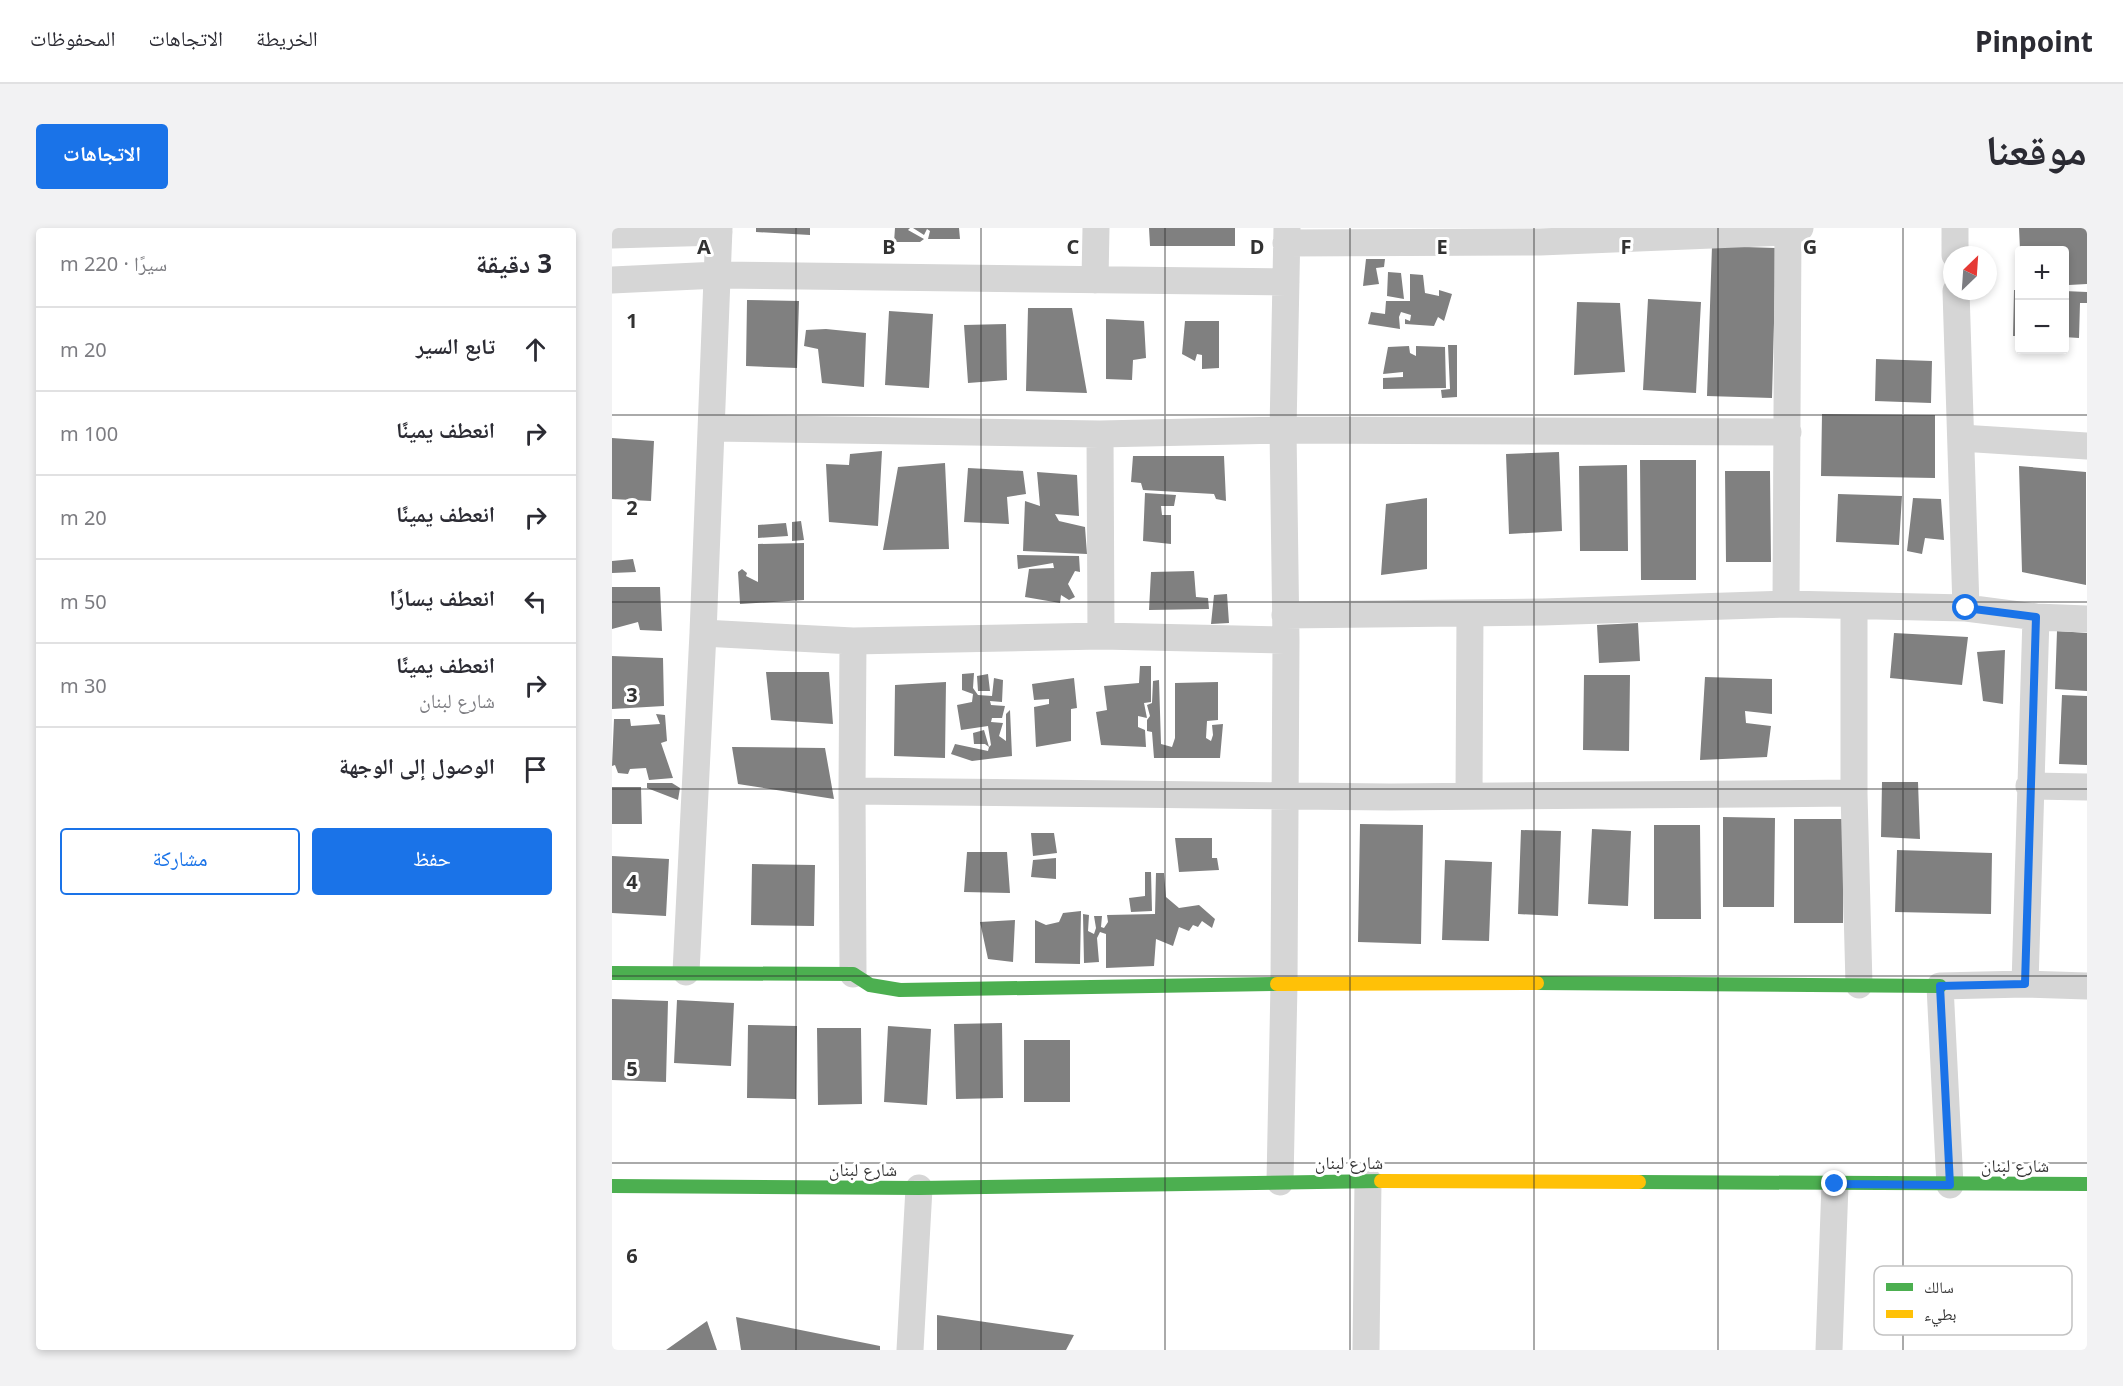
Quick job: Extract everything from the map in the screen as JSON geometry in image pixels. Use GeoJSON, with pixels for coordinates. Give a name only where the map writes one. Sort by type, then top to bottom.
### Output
{"type":"FeatureCollection","features":[{"type":"Feature","properties":{"kind":"street"},"geometry":{"type":"LineString","coordinates":[[1095,280],[1096,228]]}},
{"type":"Feature","properties":{"kind":"street"},"geometry":{"type":"LineString","coordinates":[[1954,228],[1955,246]]}},
{"type":"Feature","properties":{"kind":"street"},"geometry":{"type":"LineString","coordinates":[[1280,1182],[1284,984],[1286,627],[1283,430],[1286,235],[1540,242],[1792,229],[1786,604]]}},
{"type":"Feature","properties":{"kind":"street"},"geometry":{"type":"LineString","coordinates":[[612,235],[719,230],[703,633],[686,972]]}},
{"type":"Feature","properties":{"kind":"street"},"geometry":{"type":"LineString","coordinates":[[612,280],[718,275],[1286,282]]}},
{"type":"Feature","properties":{"kind":"street"},"geometry":{"type":"LineString","coordinates":[[1956,300],[1966,608]]}},
{"type":"Feature","properties":{"kind":"street"},"geometry":{"type":"LineString","coordinates":[[712,428],[1100,435],[1283,430],[1788,432]]}},
{"type":"Feature","properties":{"kind":"street"},"geometry":{"type":"LineString","coordinates":[[1100,435],[1101,636]]}},
{"type":"Feature","properties":{"kind":"street"},"geometry":{"type":"LineString","coordinates":[[1961,438],[2087,446]]}},
{"type":"Feature","properties":{"kind":"street"},"geometry":{"type":"LineString","coordinates":[[703,633],[853,641],[1101,636],[1286,627],[1470,613],[1786,604],[1966,608],[2036,617],[2087,619]]}},
{"type":"Feature","properties":{"kind":"street"},"geometry":{"type":"LineString","coordinates":[[1854,606],[1854,793],[1859,985]]}},
{"type":"Feature","properties":{"kind":"street"},"geometry":{"type":"LineString","coordinates":[[1470,613],[1470,796]]}},
{"type":"Feature","properties":{"kind":"street"},"geometry":{"type":"LineString","coordinates":[[2025,984],[2029,786],[2036,617]]}},
{"type":"Feature","properties":{"kind":"street"},"geometry":{"type":"LineString","coordinates":[[853,641],[853,974]]}},
{"type":"Feature","properties":{"kind":"street"},"geometry":{"type":"LineString","coordinates":[[2029,786],[2087,787]]}},
{"type":"Feature","properties":{"kind":"street"},"geometry":{"type":"LineString","coordinates":[[852,791],[1284,796],[1854,793]]}},
{"type":"Feature","properties":{"kind":"street"},"geometry":{"type":"LineString","coordinates":[[612,973],[853,974],[870,985],[900,990],[1284,984],[1588,983],[1940,986],[2025,984],[2087,987]]}},
{"type":"Feature","properties":{"kind":"street"},"geometry":{"type":"LineString","coordinates":[[1940,986],[1950,1185]]}},
{"type":"Feature","properties":{"kind":"street"},"geometry":{"type":"LineString","coordinates":[[1366,1350],[1368,1181]]}},
{"type":"Feature","properties":{"kind":"street","name":"شارع لبنان"},"geometry":{"type":"LineString","coordinates":[[612,1185],[919,1188],[1368,1181],[2087,1184]]}},
{"type":"Feature","properties":{"kind":"street"},"geometry":{"type":"LineString","coordinates":[[1829,1350],[1835,1184]]}},
{"type":"Feature","properties":{"kind":"street"},"geometry":{"type":"LineString","coordinates":[[910,1350],[919,1188]]}},
{"type":"Feature","properties":{"kind":"building"},"geometry":{"type":"Polygon","coordinates":[[[756,228],[810,228],[810,235],[756,232],[756,228]]]}},
{"type":"Feature","properties":{"kind":"building"},"geometry":{"type":"Polygon","coordinates":[[[895,228],[910,228],[908,230],[924,239],[920,242],[894,242],[895,228]]]}},
{"type":"Feature","properties":{"kind":"building"},"geometry":{"type":"Polygon","coordinates":[[[913,228],[959,228],[960,239],[928,239],[930,231],[927,229],[924,235],[913,228]]]}},
{"type":"Feature","properties":{"kind":"building"},"geometry":{"type":"Polygon","coordinates":[[[1149,228],[1235,228],[1235,246],[1150,246],[1149,228]]]}},
{"type":"Feature","properties":{"kind":"building"},"geometry":{"type":"Polygon","coordinates":[[[2019,228],[2087,228],[2087,284],[2069,285],[2069,246],[2020,246],[2019,228]]]}},
{"type":"Feature","properties":{"kind":"building"},"geometry":{"type":"Polygon","coordinates":[[[1712,246],[1776,248],[1772,398],[1707,396],[1712,246]]]}},
{"type":"Feature","properties":{"kind":"building"},"geometry":{"type":"Polygon","coordinates":[[[1366,259],[1385,259],[1384,267],[1376,268],[1379,284],[1363,286],[1366,259]]]}},
{"type":"Feature","properties":{"kind":"building"},"geometry":{"type":"Polygon","coordinates":[[[1388,272],[1401,273],[1404,299],[1387,296],[1388,272]]]}},
{"type":"Feature","properties":{"kind":"building"},"geometry":{"type":"Polygon","coordinates":[[[1410,274],[1423,275],[1425,293],[1439,296],[1439,290],[1452,294],[1444,321],[1438,317],[1434,326],[1405,324],[1405,319],[1410,321],[1411,315],[1401,312],[1400,329],[1368,324],[1371,312],[1385,314],[1386,301],[1410,301],[1410,274]]]}},
{"type":"Feature","properties":{"kind":"building"},"geometry":{"type":"Polygon","coordinates":[[[2014,290],[2015,290],[2015,336],[2013,336],[2014,290]]]}},
{"type":"Feature","properties":{"kind":"building"},"geometry":{"type":"Polygon","coordinates":[[[2069,291],[2087,292],[2087,303],[2080,303],[2079,338],[2069,337],[2069,291]]]}},
{"type":"Feature","properties":{"kind":"building"},"geometry":{"type":"Polygon","coordinates":[[[1648,299],[1701,302],[1696,393],[1643,390],[1648,299]]]}},
{"type":"Feature","properties":{"kind":"building"},"geometry":{"type":"Polygon","coordinates":[[[747,300],[799,301],[797,368],[746,366],[747,300]]]}},
{"type":"Feature","properties":{"kind":"building"},"geometry":{"type":"Polygon","coordinates":[[[1577,302],[1620,303],[1625,372],[1574,375],[1577,302]]]}},
{"type":"Feature","properties":{"kind":"building"},"geometry":{"type":"Polygon","coordinates":[[[1028,308],[1072,308],[1087,393],[1026,391],[1028,308]]]}},
{"type":"Feature","properties":{"kind":"building"},"geometry":{"type":"Polygon","coordinates":[[[889,311],[933,314],[929,388],[885,385],[889,311]]]}},
{"type":"Feature","properties":{"kind":"building"},"geometry":{"type":"Polygon","coordinates":[[[1106,319],[1144,321],[1146,358],[1133,360],[1132,380],[1106,379],[1106,319]]]}},
{"type":"Feature","properties":{"kind":"building"},"geometry":{"type":"Polygon","coordinates":[[[1185,321],[1219,321],[1219,368],[1202,369],[1202,355],[1197,354],[1195,361],[1182,354],[1185,321]]]}},
{"type":"Feature","properties":{"kind":"building"},"geometry":{"type":"Polygon","coordinates":[[[1006,324],[1007,380],[968,383],[964,325],[1006,324]]]}},
{"type":"Feature","properties":{"kind":"building"},"geometry":{"type":"Polygon","coordinates":[[[826,329],[866,333],[864,387],[822,383],[818,349],[804,346],[806,330],[826,329]]]}},
{"type":"Feature","properties":{"kind":"building"},"geometry":{"type":"Polygon","coordinates":[[[1448,345],[1457,345],[1457,397],[1442,398],[1441,390],[1450,389],[1448,345]]]}},
{"type":"Feature","properties":{"kind":"building"},"geometry":{"type":"Polygon","coordinates":[[[1409,346],[1410,353],[1416,356],[1416,346],[1445,347],[1446,388],[1383,389],[1383,378],[1403,377],[1403,372],[1383,374],[1388,347],[1409,346]]]}},
{"type":"Feature","properties":{"kind":"building"},"geometry":{"type":"Polygon","coordinates":[[[1876,359],[1932,361],[1931,403],[1875,401],[1876,359]]]}},
{"type":"Feature","properties":{"kind":"building"},"geometry":{"type":"Polygon","coordinates":[[[1822,414],[1935,415],[1935,478],[1821,476],[1822,414]]]}},
{"type":"Feature","properties":{"kind":"building"},"geometry":{"type":"Polygon","coordinates":[[[612,438],[654,441],[651,501],[612,499],[612,438]]]}},
{"type":"Feature","properties":{"kind":"building"},"geometry":{"type":"Polygon","coordinates":[[[882,451],[878,526],[829,522],[826,464],[849,465],[850,454],[882,451]]]}},
{"type":"Feature","properties":{"kind":"building"},"geometry":{"type":"Polygon","coordinates":[[[1559,452],[1562,531],[1509,534],[1506,454],[1559,452]]]}},
{"type":"Feature","properties":{"kind":"building"},"geometry":{"type":"Polygon","coordinates":[[[1133,456],[1224,456],[1226,501],[1216,499],[1214,494],[1143,490],[1141,483],[1131,482],[1133,456]]]}},
{"type":"Feature","properties":{"kind":"building"},"geometry":{"type":"Polygon","coordinates":[[[1640,460],[1696,460],[1696,580],[1641,580],[1640,460]]]}},
{"type":"Feature","properties":{"kind":"building"},"geometry":{"type":"Polygon","coordinates":[[[945,463],[949,549],[883,550],[898,467],[945,463]]]}},
{"type":"Feature","properties":{"kind":"building"},"geometry":{"type":"Polygon","coordinates":[[[1627,465],[1628,551],[1580,551],[1579,466],[1627,465]]]}},
{"type":"Feature","properties":{"kind":"building"},"geometry":{"type":"Polygon","coordinates":[[[2019,466],[2086,472],[2086,585],[2022,572],[2019,466]]]}},
{"type":"Feature","properties":{"kind":"building"},"geometry":{"type":"Polygon","coordinates":[[[968,468],[1023,471],[1026,494],[1007,497],[1009,524],[964,522],[968,468]]]}},
{"type":"Feature","properties":{"kind":"building"},"geometry":{"type":"Polygon","coordinates":[[[1725,471],[1770,471],[1771,562],[1726,562],[1725,471]]]}},
{"type":"Feature","properties":{"kind":"building"},"geometry":{"type":"Polygon","coordinates":[[[1037,472],[1077,475],[1079,516],[1055,514],[1059,521],[1085,527],[1087,554],[1023,551],[1025,501],[1040,506],[1037,472]]]}},
{"type":"Feature","properties":{"kind":"building"},"geometry":{"type":"Polygon","coordinates":[[[1145,493],[1176,495],[1174,506],[1161,506],[1162,515],[1171,515],[1171,544],[1143,541],[1145,493]]]}},
{"type":"Feature","properties":{"kind":"building"},"geometry":{"type":"Polygon","coordinates":[[[1838,494],[1902,496],[1899,545],[1836,542],[1838,494]]]}},
{"type":"Feature","properties":{"kind":"building"},"geometry":{"type":"Polygon","coordinates":[[[1427,498],[1427,569],[1381,575],[1386,504],[1427,498]]]}},
{"type":"Feature","properties":{"kind":"building"},"geometry":{"type":"Polygon","coordinates":[[[1913,498],[1941,499],[1944,540],[1925,538],[1922,554],[1907,551],[1913,498]]]}},
{"type":"Feature","properties":{"kind":"building"},"geometry":{"type":"Polygon","coordinates":[[[801,521],[804,540],[792,541],[792,522],[801,521]]]}},
{"type":"Feature","properties":{"kind":"building"},"geometry":{"type":"Polygon","coordinates":[[[786,523],[788,536],[758,538],[758,525],[786,523]]]}},
{"type":"Feature","properties":{"kind":"building"},"geometry":{"type":"Polygon","coordinates":[[[804,543],[804,600],[740,604],[738,572],[742,569],[747,573],[746,576],[758,582],[758,544],[804,543]]]}},
{"type":"Feature","properties":{"kind":"building"},"geometry":{"type":"Polygon","coordinates":[[[1017,555],[1079,556],[1080,572],[1075,571],[1068,584],[1075,597],[1069,600],[1061,595],[1060,603],[1025,597],[1029,569],[1054,568],[1053,563],[1018,569],[1017,555]]]}},
{"type":"Feature","properties":{"kind":"building"},"geometry":{"type":"Polygon","coordinates":[[[633,559],[636,572],[612,573],[612,561],[633,559]]]}},
{"type":"Feature","properties":{"kind":"building"},"geometry":{"type":"Polygon","coordinates":[[[1194,571],[1196,597],[1208,598],[1209,609],[1149,610],[1151,572],[1194,571]]]}},
{"type":"Feature","properties":{"kind":"building"},"geometry":{"type":"Polygon","coordinates":[[[612,587],[660,587],[662,631],[640,630],[638,622],[612,629],[612,587]]]}},
{"type":"Feature","properties":{"kind":"building"},"geometry":{"type":"Polygon","coordinates":[[[1227,594],[1229,623],[1211,624],[1214,595],[1227,594]]]}},
{"type":"Feature","properties":{"kind":"building"},"geometry":{"type":"Polygon","coordinates":[[[1638,623],[1640,661],[1599,663],[1597,625],[1638,623]]]}},
{"type":"Feature","properties":{"kind":"building"},"geometry":{"type":"Polygon","coordinates":[[[2057,631],[2087,633],[2087,691],[2055,689],[2057,631]]]}},
{"type":"Feature","properties":{"kind":"building"},"geometry":{"type":"Polygon","coordinates":[[[1894,633],[1968,637],[1962,685],[1890,678],[1894,633]]]}},
{"type":"Feature","properties":{"kind":"building"},"geometry":{"type":"Polygon","coordinates":[[[2005,650],[2003,704],[1983,701],[1977,652],[2005,650]]]}},
{"type":"Feature","properties":{"kind":"building"},"geometry":{"type":"Polygon","coordinates":[[[612,656],[663,658],[664,706],[612,709],[612,656]]]}},
{"type":"Feature","properties":{"kind":"building"},"geometry":{"type":"Polygon","coordinates":[[[1140,666],[1151,666],[1151,702],[1144,703],[1147,718],[1138,716],[1138,727],[1145,730],[1146,747],[1101,745],[1096,712],[1107,710],[1104,686],[1139,683],[1140,666]]]}},
{"type":"Feature","properties":{"kind":"building"},"geometry":{"type":"Polygon","coordinates":[[[766,672],[829,672],[833,724],[771,720],[766,672]]]}},
{"type":"Feature","properties":{"kind":"building"},"geometry":{"type":"Polygon","coordinates":[[[974,673],[973,688],[978,695],[992,696],[994,678],[1003,680],[1002,702],[990,701],[991,705],[1005,706],[1002,718],[992,718],[991,722],[1003,723],[999,736],[1006,741],[1006,714],[1010,710],[1012,756],[972,761],[951,754],[955,744],[988,751],[991,745],[988,726],[961,730],[957,705],[972,702],[973,694],[962,690],[962,674],[974,673]]]}},
{"type":"Feature","properties":{"kind":"building"},"geometry":{"type":"Polygon","coordinates":[[[988,674],[990,691],[978,691],[977,676],[988,674]]]}},
{"type":"Feature","properties":{"kind":"building"},"geometry":{"type":"Polygon","coordinates":[[[1584,675],[1630,675],[1629,751],[1583,750],[1584,675]]]}},
{"type":"Feature","properties":{"kind":"building"},"geometry":{"type":"Polygon","coordinates":[[[1705,677],[1772,679],[1772,714],[1745,711],[1746,723],[1771,726],[1767,757],[1700,760],[1705,677]]]}},
{"type":"Feature","properties":{"kind":"building"},"geometry":{"type":"Polygon","coordinates":[[[1074,678],[1077,708],[1071,709],[1071,741],[1036,747],[1034,707],[1049,704],[1049,699],[1034,700],[1032,684],[1074,678]]]}},
{"type":"Feature","properties":{"kind":"building"},"geometry":{"type":"Polygon","coordinates":[[[1159,680],[1161,744],[1172,747],[1175,738],[1175,683],[1218,682],[1218,720],[1207,721],[1206,738],[1211,741],[1212,725],[1223,724],[1220,758],[1154,758],[1152,732],[1147,731],[1147,720],[1150,716],[1147,705],[1152,703],[1153,681],[1159,680]]]}},
{"type":"Feature","properties":{"kind":"building"},"geometry":{"type":"Polygon","coordinates":[[[946,682],[945,758],[894,756],[895,685],[946,682]]]}},
{"type":"Feature","properties":{"kind":"building"},"geometry":{"type":"Polygon","coordinates":[[[2062,695],[2087,696],[2087,765],[2059,764],[2062,695]]]}},
{"type":"Feature","properties":{"kind":"building"},"geometry":{"type":"Polygon","coordinates":[[[656,714],[665,715],[667,741],[661,743],[673,778],[649,780],[646,768],[630,769],[628,774],[618,773],[615,765],[612,766],[614,719],[630,719],[631,726],[660,724],[656,714]]]}},
{"type":"Feature","properties":{"kind":"building"},"geometry":{"type":"Polygon","coordinates":[[[984,730],[989,747],[985,744],[974,744],[973,733],[984,730]]]}},
{"type":"Feature","properties":{"kind":"building"},"geometry":{"type":"Polygon","coordinates":[[[732,747],[825,748],[834,799],[738,784],[732,747]]]}},
{"type":"Feature","properties":{"kind":"building"},"geometry":{"type":"Polygon","coordinates":[[[1882,782],[1918,782],[1920,839],[1881,837],[1882,782]]]}},
{"type":"Feature","properties":{"kind":"building"},"geometry":{"type":"Polygon","coordinates":[[[647,783],[672,783],[680,788],[678,800],[647,788],[647,783]]]}},
{"type":"Feature","properties":{"kind":"building"},"geometry":{"type":"Polygon","coordinates":[[[612,787],[641,787],[642,824],[612,824],[612,787]]]}},
{"type":"Feature","properties":{"kind":"building"},"geometry":{"type":"Polygon","coordinates":[[[1723,817],[1775,818],[1774,907],[1723,907],[1723,817]]]}},
{"type":"Feature","properties":{"kind":"building"},"geometry":{"type":"Polygon","coordinates":[[[1794,819],[1844,819],[1843,923],[1794,923],[1794,819]]]}},
{"type":"Feature","properties":{"kind":"building"},"geometry":{"type":"Polygon","coordinates":[[[1360,824],[1423,825],[1421,944],[1358,942],[1360,824]]]}},
{"type":"Feature","properties":{"kind":"building"},"geometry":{"type":"Polygon","coordinates":[[[1654,825],[1700,825],[1701,919],[1654,919],[1654,825]]]}},
{"type":"Feature","properties":{"kind":"building"},"geometry":{"type":"Polygon","coordinates":[[[1592,829],[1631,831],[1628,906],[1588,904],[1592,829]]]}},
{"type":"Feature","properties":{"kind":"building"},"geometry":{"type":"Polygon","coordinates":[[[1521,830],[1561,831],[1558,916],[1518,914],[1521,830]]]}},
{"type":"Feature","properties":{"kind":"building"},"geometry":{"type":"Polygon","coordinates":[[[1031,833],[1054,833],[1057,853],[1033,856],[1031,833]]]}},
{"type":"Feature","properties":{"kind":"building"},"geometry":{"type":"Polygon","coordinates":[[[1175,838],[1212,838],[1212,858],[1217,858],[1219,870],[1179,872],[1175,838]]]}},
{"type":"Feature","properties":{"kind":"building"},"geometry":{"type":"Polygon","coordinates":[[[1897,850],[1992,853],[1991,914],[1895,912],[1897,850]]]}},
{"type":"Feature","properties":{"kind":"building"},"geometry":{"type":"Polygon","coordinates":[[[967,852],[1007,852],[1010,893],[964,892],[967,852]]]}},
{"type":"Feature","properties":{"kind":"building"},"geometry":{"type":"Polygon","coordinates":[[[612,856],[669,859],[666,916],[612,913],[612,856]]]}},
{"type":"Feature","properties":{"kind":"building"},"geometry":{"type":"Polygon","coordinates":[[[1056,858],[1056,879],[1031,877],[1033,860],[1056,858]]]}},
{"type":"Feature","properties":{"kind":"building"},"geometry":{"type":"Polygon","coordinates":[[[1445,860],[1492,862],[1489,941],[1442,940],[1445,860]]]}},
{"type":"Feature","properties":{"kind":"building"},"geometry":{"type":"Polygon","coordinates":[[[752,864],[815,865],[814,926],[751,925],[752,864]]]}},
{"type":"Feature","properties":{"kind":"building"},"geometry":{"type":"Polygon","coordinates":[[[1145,872],[1151,872],[1152,911],[1131,912],[1129,898],[1145,896],[1145,872]]]}},
{"type":"Feature","properties":{"kind":"building"},"geometry":{"type":"Polygon","coordinates":[[[1156,873],[1164,873],[1166,897],[1179,908],[1199,905],[1215,919],[1212,928],[1202,921],[1198,927],[1193,925],[1189,931],[1179,927],[1173,946],[1156,939],[1154,966],[1106,968],[1106,934],[1100,932],[1097,938],[1099,962],[1084,963],[1083,914],[1089,915],[1088,931],[1094,934],[1096,928],[1094,916],[1102,916],[1101,927],[1104,928],[1108,922],[1107,915],[1155,914],[1156,873]]]}},
{"type":"Feature","properties":{"kind":"building"},"geometry":{"type":"Polygon","coordinates":[[[1081,911],[1080,964],[1035,963],[1035,920],[1046,925],[1059,922],[1063,913],[1081,911]]]}},
{"type":"Feature","properties":{"kind":"building"},"geometry":{"type":"Polygon","coordinates":[[[1015,920],[1013,962],[988,959],[980,922],[1015,920]]]}},
{"type":"Feature","properties":{"kind":"building"},"geometry":{"type":"Polygon","coordinates":[[[612,999],[668,1001],[666,1082],[612,1080],[612,999]]]}},
{"type":"Feature","properties":{"kind":"building"},"geometry":{"type":"Polygon","coordinates":[[[677,1000],[734,1003],[731,1066],[674,1063],[677,1000]]]}},
{"type":"Feature","properties":{"kind":"building"},"geometry":{"type":"Polygon","coordinates":[[[1002,1023],[1003,1098],[956,1099],[954,1024],[1002,1023]]]}},
{"type":"Feature","properties":{"kind":"building"},"geometry":{"type":"Polygon","coordinates":[[[748,1025],[797,1026],[796,1099],[747,1098],[748,1025]]]}},
{"type":"Feature","properties":{"kind":"building"},"geometry":{"type":"Polygon","coordinates":[[[888,1026],[931,1029],[927,1105],[884,1102],[888,1026]]]}},
{"type":"Feature","properties":{"kind":"building"},"geometry":{"type":"Polygon","coordinates":[[[817,1028],[861,1028],[862,1104],[818,1105],[817,1028]]]}},
{"type":"Feature","properties":{"kind":"building"},"geometry":{"type":"Polygon","coordinates":[[[1024,1040],[1070,1040],[1070,1102],[1024,1102],[1024,1040]]]}},
{"type":"Feature","properties":{"kind":"building"},"geometry":{"type":"Polygon","coordinates":[[[937,1315],[1074,1335],[1066,1350],[937,1350],[937,1315]]]}},
{"type":"Feature","properties":{"kind":"building"},"geometry":{"type":"Polygon","coordinates":[[[736,1317],[880,1346],[880,1350],[741,1350],[736,1317]]]}},
{"type":"Feature","properties":{"kind":"building"},"geometry":{"type":"Polygon","coordinates":[[[707,1321],[717,1350],[666,1350],[707,1321]]]}},
{"type":"Feature","properties":{"kind":"traffic: fast"},"geometry":{"type":"LineString","coordinates":[[612,973],[853,974],[870,985],[900,990],[1277,984]]}},
{"type":"Feature","properties":{"kind":"traffic: fast"},"geometry":{"type":"LineString","coordinates":[[1537,983],[1940,986]]}},
{"type":"Feature","properties":{"kind":"traffic: fast"},"geometry":{"type":"LineString","coordinates":[[612,1186],[919,1188],[1381,1181]]}},
{"type":"Feature","properties":{"kind":"traffic: fast"},"geometry":{"type":"LineString","coordinates":[[1639,1182],[2087,1184]]}},
{"type":"Feature","properties":{"kind":"traffic: slow"},"geometry":{"type":"LineString","coordinates":[[1277,984],[1537,983]]}},
{"type":"Feature","properties":{"kind":"traffic: slow"},"geometry":{"type":"LineString","coordinates":[[1381,1181],[1639,1182]]}},
{"type":"Feature","properties":{"kind":"route"},"geometry":{"type":"LineString","coordinates":[[1835,1184],[1950,1185],[1940,986],[2025,984],[2029,786],[2036,617],[1966,608]]}}]}
